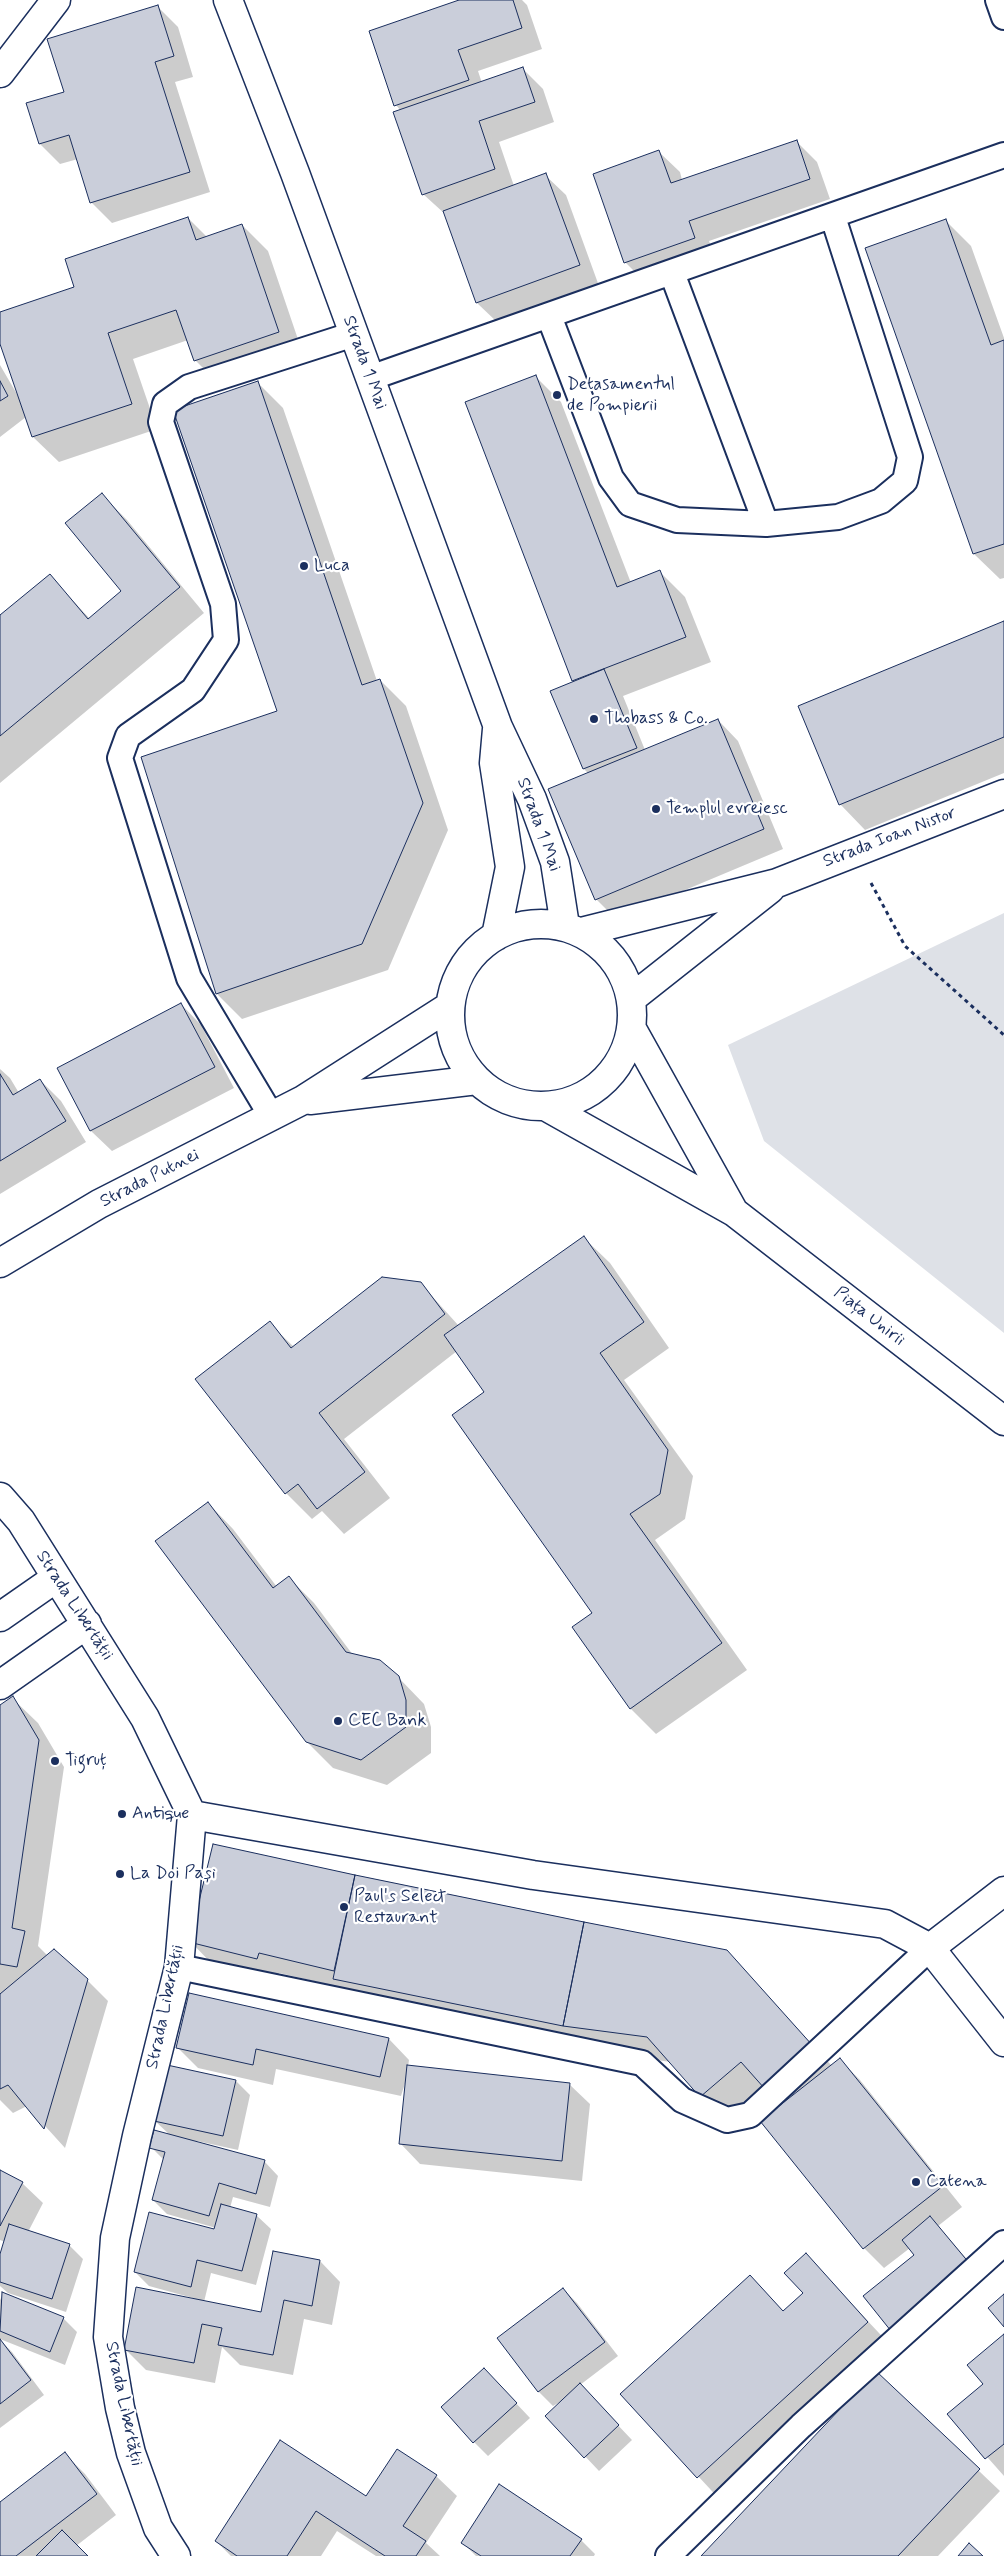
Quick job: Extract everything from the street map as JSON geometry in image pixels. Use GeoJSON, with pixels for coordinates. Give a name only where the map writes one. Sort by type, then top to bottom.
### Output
{"type":"FeatureCollection","features":[{"type":"Feature","properties":{"kind":"main road"},"geometry":{"type":"LineString","coordinates":[[0,73],[56,0]]}},
{"type":"Feature","properties":{"kind":"main road","name":"Strada 1 Mai"},"geometry":{"type":"LineString","coordinates":[[228,0],[295,173],[498,727],[532,799],[555,862],[573,929]]}},
{"type":"Feature","properties":{"kind":"main road","name":"Strada 1 Mai"},"geometry":{"type":"LineString","coordinates":[[496,936],[510,867],[494,762],[498,727]]}},
{"type":"Feature","properties":{"kind":"main road","name":"Strada Ioan Nistor"},"geometry":{"type":"LineString","coordinates":[[450,1006],[458,978],[471,955],[496,936],[521,926],[573,929],[777,883],[1004,794]]}},
{"type":"Feature","properties":{"kind":"main road","name":"Strada Ioan Nistor"},"geometry":{"type":"LineString","coordinates":[[632,998],[777,883]]}},
{"type":"Feature","properties":{"kind":"main road"},"geometry":{"type":"LineString","coordinates":[[450,1006],[452,1033],[460,1058],[476,1080],[497,1096],[521,1104],[547,1106],[577,1099],[603,1083],[623,1058],[632,1029],[632,998],[622,970],[604,948],[573,929]]}},
{"type":"Feature","properties":{"kind":"main road","name":"Strada Putnei"},"geometry":{"type":"LineString","coordinates":[[0,1263],[99,1204],[303,1100],[450,1006]]}},
{"type":"Feature","properties":{"kind":"main road","name":"Piața Unirii"},"geometry":{"type":"LineString","coordinates":[[632,1029],[734,1212]]}},
{"type":"Feature","properties":{"kind":"main road","name":"Strada Putnei"},"geometry":{"type":"LineString","coordinates":[[303,1100],[476,1080]]}},
{"type":"Feature","properties":{"kind":"main road","name":"Piața Unirii"},"geometry":{"type":"LineString","coordinates":[[547,1106],[734,1212],[1004,1421]]}},
{"type":"Feature","properties":{"kind":"main road","name":"Strada Libertății"},"geometry":{"type":"LineString","coordinates":[[0,1497],[20,1521],[145,1718],[192,1815],[179,1967],[137,2136],[115,2238],[108,2337],[120,2408],[131,2453],[158,2528],[176,2556]]}},
{"type":"Feature","properties":{"kind":"main road"},"geometry":{"type":"LineString","coordinates":[[0,1617],[56,1578]]}},
{"type":"Feature","properties":{"kind":"main road"},"geometry":{"type":"LineString","coordinates":[[0,1684],[87,1624]]}},
{"type":"Feature","properties":{"kind":"main road"},"geometry":{"type":"LineString","coordinates":[[192,1815],[533,1875],[884,1924],[930,1948],[1004,2042]]}},
{"type":"Feature","properties":{"kind":"main road"},"geometry":{"type":"LineString","coordinates":[[930,1948],[1004,1891]]}},
{"type":"Feature","properties":{"kind":"lane"},"geometry":{"type":"LineString","coordinates":[[998,0],[1004,16]]}},
{"type":"Feature","properties":{"kind":"lane"},"geometry":{"type":"LineString","coordinates":[[370,378],[1004,155]]}},
{"type":"Feature","properties":{"kind":"lane"},"geometry":{"type":"LineString","coordinates":[[549,316],[611,478],[630,504],[677,520],[766,524],[838,517],[881,501],[905,481],[910,457],[832,217]]}},
{"type":"Feature","properties":{"kind":"lane"},"geometry":{"type":"LineString","coordinates":[[672,273],[766,524]]}},
{"type":"Feature","properties":{"kind":"lane"},"geometry":{"type":"LineString","coordinates":[[272,1117],[189,978],[120,758],[128,736],[193,690],[226,640],[223,604],[161,422],[165,404],[189,387],[354,334]]}},
{"type":"Feature","properties":{"kind":"lane"},"geometry":{"type":"LineString","coordinates":[[179,1967],[642,2063],[682,2100],[727,2120],[750,2115],[930,1948]]}},
{"type":"Feature","properties":{"kind":"lane"},"geometry":{"type":"LineString","coordinates":[[668,2556],[801,2426],[1004,2243]]}},
{"type":"Feature","properties":{"kind":"path"},"geometry":{"type":"LineString","coordinates":[[854,852],[905,946],[1004,1035]]}},
{"type":"Feature","properties":{"kind":"shaded area"},"geometry":{"type":"Polygon","coordinates":[[[1004,913],[1004,1333],[764,1141],[728,1045],[1004,913]]]}},
{"type":"Feature","properties":{"kind":"building"},"geometry":{"type":"Polygon","coordinates":[[[459,0],[513,0],[522,28],[458,50],[469,80],[394,106],[369,31],[459,0]]]}},
{"type":"Feature","properties":{"kind":"building"},"geometry":{"type":"Polygon","coordinates":[[[158,5],[174,56],[155,62],[190,172],[90,203],[69,135],[39,144],[26,103],[64,92],[47,39],[158,5]]]}},
{"type":"Feature","properties":{"kind":"building"},"geometry":{"type":"Polygon","coordinates":[[[523,67],[535,102],[479,121],[495,169],[422,195],[393,112],[523,67]]]}},
{"type":"Feature","properties":{"kind":"building"},"geometry":{"type":"Polygon","coordinates":[[[797,140],[810,179],[689,221],[695,238],[624,263],[593,174],[659,150],[671,183],[797,140]]]}},
{"type":"Feature","properties":{"kind":"building"},"geometry":{"type":"Polygon","coordinates":[[[546,173],[580,265],[476,303],[443,211],[546,173]]]}},
{"type":"Feature","properties":{"kind":"building"},"geometry":{"type":"Polygon","coordinates":[[[188,217],[196,240],[242,224],[279,332],[194,361],[176,310],[108,333],[132,404],[32,437],[0,344],[0,312],[74,287],[65,259],[188,217]]]}},
{"type":"Feature","properties":{"kind":"building"},"geometry":{"type":"Polygon","coordinates":[[[946,219],[991,345],[1004,340],[1004,544],[973,554],[865,248],[946,219]]]}},
{"type":"Feature","properties":{"kind":"building"},"geometry":{"type":"Polygon","coordinates":[[[536,375],[617,587],[660,570],[686,637],[572,681],[465,402],[536,375]]]}},
{"type":"Feature","properties":{"kind":"building"},"geometry":{"type":"Polygon","coordinates":[[[0,381],[8,396],[0,401],[0,381]]]}},
{"type":"Feature","properties":{"kind":"building"},"geometry":{"type":"Polygon","coordinates":[[[258,381],[362,685],[380,679],[423,803],[362,944],[216,994],[141,757],[277,711],[173,410],[258,381]]]}},
{"type":"Feature","properties":{"kind":"building"},"geometry":{"type":"Polygon","coordinates":[[[102,493],[180,587],[0,736],[0,615],[50,574],[88,619],[121,591],[65,523],[102,493]]]}},
{"type":"Feature","properties":{"kind":"building"},"geometry":{"type":"Polygon","coordinates":[[[1004,621],[1004,737],[839,805],[798,706],[1004,621]]]}},
{"type":"Feature","properties":{"kind":"building","name":"Thobass & Co."},"geometry":{"type":"Polygon","coordinates":[[[604,669],[637,748],[583,769],[550,691],[604,669]]]}},
{"type":"Feature","properties":{"kind":"building","name":"Templul evreiesc"},"geometry":{"type":"Polygon","coordinates":[[[718,719],[764,829],[595,900],[548,789],[718,719]]]}},
{"type":"Feature","properties":{"kind":"building"},"geometry":{"type":"Polygon","coordinates":[[[181,1003],[215,1067],[90,1131],[57,1068],[181,1003]]]}},
{"type":"Feature","properties":{"kind":"building"},"geometry":{"type":"Polygon","coordinates":[[[0,1074],[13,1095],[40,1079],[66,1121],[0,1161],[0,1074]]]}},
{"type":"Feature","properties":{"kind":"building"},"geometry":{"type":"Polygon","coordinates":[[[584,1236],[644,1322],[600,1353],[668,1450],[660,1494],[630,1514],[722,1643],[630,1709],[572,1627],[592,1613],[452,1415],[484,1392],[444,1335],[584,1236]]]}},
{"type":"Feature","properties":{"kind":"building"},"geometry":{"type":"Polygon","coordinates":[[[382,1277],[421,1282],[445,1314],[319,1413],[365,1472],[317,1509],[298,1484],[285,1494],[195,1379],[270,1321],[291,1348],[382,1277]]]}},
{"type":"Feature","properties":{"kind":"building"},"geometry":{"type":"Polygon","coordinates":[[[208,1502],[273,1588],[289,1576],[346,1652],[380,1660],[399,1676],[406,1700],[406,1727],[361,1760],[306,1742],[155,1541],[208,1502]]]}},
{"type":"Feature","properties":{"kind":"building"},"geometry":{"type":"Polygon","coordinates":[[[13,1696],[39,1740],[12,1928],[25,1931],[17,1967],[0,1964],[0,1705],[13,1696]]]}},
{"type":"Feature","properties":{"kind":"building"},"geometry":{"type":"Polygon","coordinates":[[[213,1844],[355,1875],[334,1971],[259,1953],[257,1959],[189,1942],[213,1844]]]}},
{"type":"Feature","properties":{"kind":"building"},"geometry":{"type":"Polygon","coordinates":[[[355,1875],[584,1922],[563,2026],[333,1979],[355,1875]]]}},
{"type":"Feature","properties":{"kind":"building"},"geometry":{"type":"Polygon","coordinates":[[[584,1922],[727,1950],[813,2046],[765,2089],[741,2062],[700,2097],[647,2037],[563,2026],[584,1922]]]}},
{"type":"Feature","properties":{"kind":"building"},"geometry":{"type":"Polygon","coordinates":[[[54,1949],[88,1979],[44,2129],[8,2085],[0,2089],[0,1994],[54,1949]]]}},
{"type":"Feature","properties":{"kind":"building"},"geometry":{"type":"Polygon","coordinates":[[[189,1993],[389,2038],[380,2077],[256,2049],[253,2065],[176,2048],[189,1993]]]}},
{"type":"Feature","properties":{"kind":"building"},"geometry":{"type":"Polygon","coordinates":[[[840,2058],[943,2186],[863,2249],[760,2121],[840,2058]]]}},
{"type":"Feature","properties":{"kind":"building"},"geometry":{"type":"Polygon","coordinates":[[[167,2065],[236,2080],[223,2136],[154,2121],[167,2065]]]}},
{"type":"Feature","properties":{"kind":"building"},"geometry":{"type":"Polygon","coordinates":[[[407,2065],[570,2083],[562,2161],[399,2144],[407,2065]]]}},
{"type":"Feature","properties":{"kind":"building"},"geometry":{"type":"Polygon","coordinates":[[[154,2130],[265,2160],[256,2194],[219,2183],[209,2216],[152,2200],[165,2152],[149,2148],[154,2130]]]}},
{"type":"Feature","properties":{"kind":"building"},"geometry":{"type":"Polygon","coordinates":[[[0,2170],[23,2182],[0,2226],[0,2170]]]}},
{"type":"Feature","properties":{"kind":"building"},"geometry":{"type":"Polygon","coordinates":[[[221,2204],[257,2214],[242,2271],[197,2260],[191,2287],[134,2272],[149,2212],[214,2229],[221,2204]]]}},
{"type":"Feature","properties":{"kind":"building"},"geometry":{"type":"Polygon","coordinates":[[[930,2216],[970,2264],[891,2331],[863,2296],[914,2255],[902,2240],[930,2216]]]}},
{"type":"Feature","properties":{"kind":"building"},"geometry":{"type":"Polygon","coordinates":[[[9,2224],[70,2244],[52,2299],[0,2282],[0,2254],[9,2224]]]}},
{"type":"Feature","properties":{"kind":"building"},"geometry":{"type":"Polygon","coordinates":[[[273,2251],[320,2260],[312,2306],[284,2300],[273,2355],[218,2345],[222,2328],[202,2324],[194,2363],[124,2350],[136,2287],[261,2312],[273,2251]]]}},
{"type":"Feature","properties":{"kind":"building"},"geometry":{"type":"Polygon","coordinates":[[[806,2253],[868,2322],[697,2478],[620,2394],[750,2275],[783,2311],[803,2293],[784,2273],[806,2253]]]}},
{"type":"Feature","properties":{"kind":"building"},"geometry":{"type":"Polygon","coordinates":[[[563,2288],[605,2342],[538,2392],[497,2338],[563,2288]]]}},
{"type":"Feature","properties":{"kind":"building"},"geometry":{"type":"Polygon","coordinates":[[[2,2292],[64,2317],[50,2352],[0,2331],[2,2292]]]}},
{"type":"Feature","properties":{"kind":"building"},"geometry":{"type":"Polygon","coordinates":[[[1004,2294],[1004,2327],[988,2308],[1004,2294]]]}},
{"type":"Feature","properties":{"kind":"building"},"geometry":{"type":"Polygon","coordinates":[[[1004,2334],[1004,2444],[985,2459],[947,2414],[983,2384],[967,2365],[1004,2334]]]}},
{"type":"Feature","properties":{"kind":"building"},"geometry":{"type":"Polygon","coordinates":[[[0,2339],[31,2380],[0,2404],[0,2339]]]}},
{"type":"Feature","properties":{"kind":"building"},"geometry":{"type":"Polygon","coordinates":[[[484,2368],[517,2403],[473,2443],[441,2407],[484,2368]]]}},
{"type":"Feature","properties":{"kind":"building"},"geometry":{"type":"Polygon","coordinates":[[[876,2371],[980,2469],[898,2556],[701,2556],[876,2371]]]}},
{"type":"Feature","properties":{"kind":"building"},"geometry":{"type":"Polygon","coordinates":[[[580,2383],[619,2425],[584,2458],[545,2416],[580,2383]]]}},
{"type":"Feature","properties":{"kind":"building"},"geometry":{"type":"Polygon","coordinates":[[[280,2440],[366,2496],[397,2449],[437,2475],[403,2526],[426,2541],[416,2556],[385,2556],[316,2511],[287,2556],[237,2556],[215,2541],[280,2440]]]}},
{"type":"Feature","properties":{"kind":"building"},"geometry":{"type":"Polygon","coordinates":[[[65,2452],[97,2494],[16,2556],[0,2556],[0,2502],[65,2452]]]}},
{"type":"Feature","properties":{"kind":"building"},"geometry":{"type":"Polygon","coordinates":[[[499,2484],[582,2539],[570,2556],[481,2556],[461,2543],[499,2484]]]}},
{"type":"Feature","properties":{"kind":"building"},"geometry":{"type":"Polygon","coordinates":[[[62,2530],[88,2556],[36,2556],[62,2530]]]}},
{"type":"Feature","properties":{"kind":"building"},"geometry":{"type":"Polygon","coordinates":[[[969,2543],[983,2556],[958,2556],[969,2543]]]}},
{"type":"Feature","properties":{"kind":"place","name":"Detasamentul de Pompierii"},"geometry":{"type":"Point","coordinates":[557,395]}},
{"type":"Feature","properties":{"kind":"place","name":"Luca"},"geometry":{"type":"Point","coordinates":[304,566]}},
{"type":"Feature","properties":{"kind":"place","name":"Thobass & Co."},"geometry":{"type":"Point","coordinates":[594,719]}},
{"type":"Feature","properties":{"kind":"place","name":"Templul evreiesc"},"geometry":{"type":"Point","coordinates":[656,809]}},
{"type":"Feature","properties":{"kind":"place","name":"CEC Bank"},"geometry":{"type":"Point","coordinates":[338,1721]}},
{"type":"Feature","properties":{"kind":"place","name":"Tigruț"},"geometry":{"type":"Point","coordinates":[55,1761]}},
{"type":"Feature","properties":{"kind":"place","name":"Antique"},"geometry":{"type":"Point","coordinates":[122,1814]}},
{"type":"Feature","properties":{"kind":"place","name":"La Doi Pași"},"geometry":{"type":"Point","coordinates":[120,1874]}},
{"type":"Feature","properties":{"kind":"place","name":"Paul's Select Restaurant"},"geometry":{"type":"Point","coordinates":[344,1907]}},
{"type":"Feature","properties":{"kind":"place","name":"Catena"},"geometry":{"type":"Point","coordinates":[916,2182]}}]}
